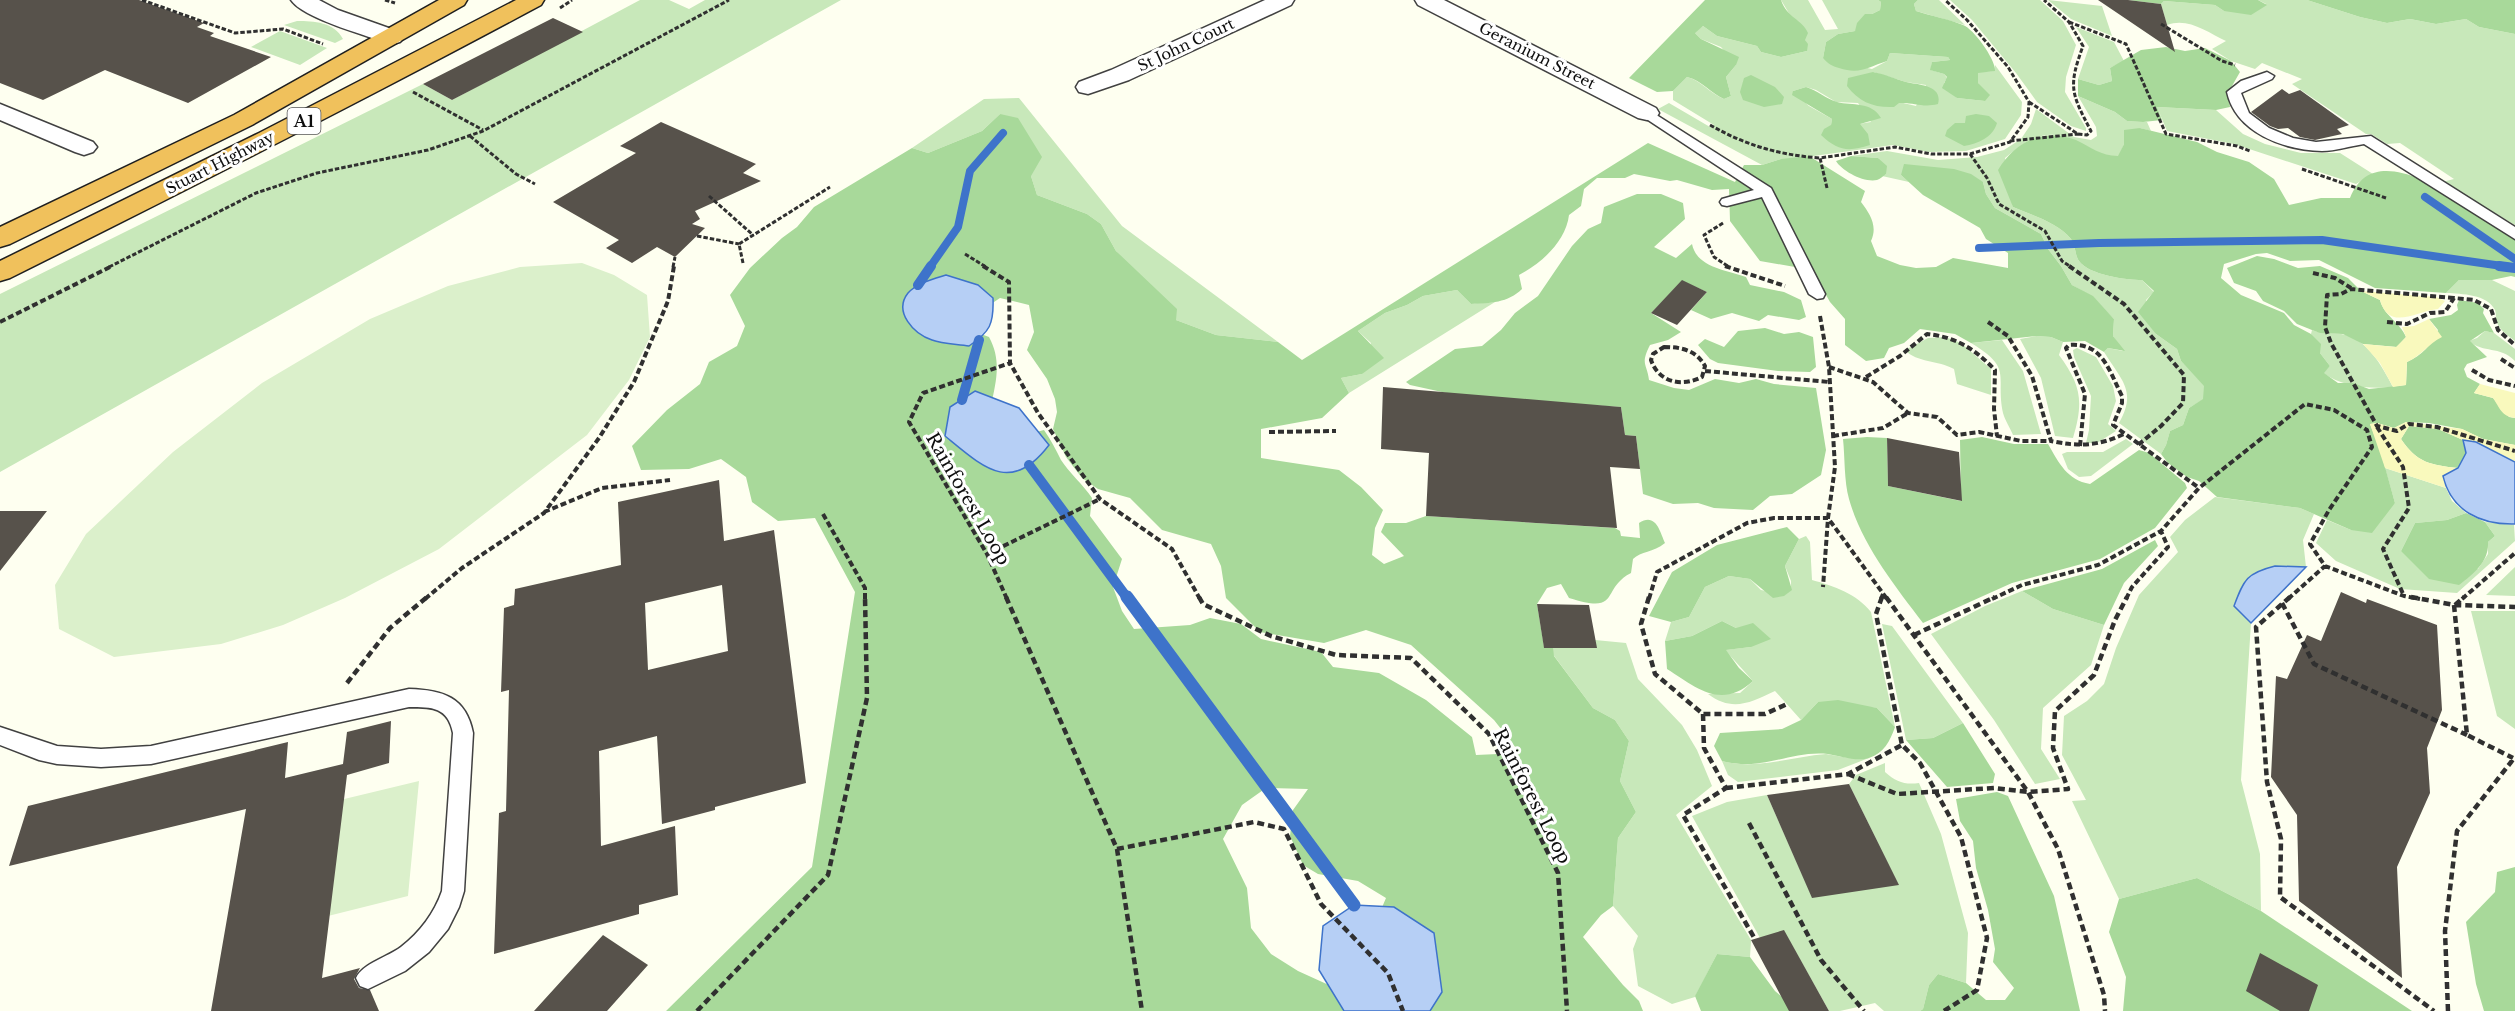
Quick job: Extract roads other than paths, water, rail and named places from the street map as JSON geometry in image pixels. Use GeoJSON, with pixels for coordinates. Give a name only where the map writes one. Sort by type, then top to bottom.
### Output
{"type":"FeatureCollection","features":[{"type":"Feature","properties":{"kind":"highway","name":"Stuart Highway"},"geometry":{"type":"LineString","coordinates":[[0,238],[243,120],[456,0]]}},
{"type":"Feature","properties":{"kind":"highway","name":"Stuart Highway"},"geometry":{"type":"LineString","coordinates":[[0,272],[255,146],[533,0]]}},
{"type":"Feature","properties":{"kind":"highway"},"geometry":{"type":"LineString","coordinates":[[402,31],[448,46]]}},
{"type":"Feature","properties":{"kind":"street"},"geometry":{"type":"LineString","coordinates":[[302,0],[330,15],[402,31]]}},
{"type":"Feature","properties":{"kind":"street"},"geometry":{"type":"LineString","coordinates":[[336,0],[402,31]]}},
{"type":"Feature","properties":{"kind":"street","name":"St John Court"},"geometry":{"type":"LineString","coordinates":[[1088,87],[1131,71],[1283,0]]}},
{"type":"Feature","properties":{"kind":"street","name":"Geranium Street"},"geometry":{"type":"LineString","coordinates":[[1426,0],[1647,113]]}},
{"type":"Feature","properties":{"kind":"street"},"geometry":{"type":"LineString","coordinates":[[0,111],[84,147]]}},
{"type":"Feature","properties":{"kind":"lane"},"geometry":{"type":"LineString","coordinates":[[2267,76],[2246,84],[2234,92],[2235,104],[2242,117],[2263,131],[2287,140],[2316,146],[2338,145],[2366,139],[2515,234]]}},
{"type":"Feature","properties":{"kind":"lane"},"geometry":{"type":"LineString","coordinates":[[1647,113],[1766,191],[1817,294]]}},
{"type":"Feature","properties":{"kind":"lane"},"geometry":{"type":"LineString","coordinates":[[1727,202],[1766,191]]}},
{"type":"Feature","properties":{"kind":"lane"},"geometry":{"type":"LineString","coordinates":[[0,736],[39,751],[57,755],[126,757],[177,751],[396,700],[423,698],[447,705],[455,710],[462,724],[453,891],[436,929],[418,948],[399,963],[368,978]]}},
{"type":"Feature","properties":{"kind":"water"},"geometry":{"type":"Polygon","coordinates":[[[946,275],[978,285],[993,298],[993,314],[986,332],[969,346],[925,337],[913,328],[904,315],[904,300],[908,293],[921,284],[946,275]]]}},
{"type":"Feature","properties":{"kind":"water"},"geometry":{"type":"Polygon","coordinates":[[[975,391],[1019,408],[1049,445],[1035,460],[1022,469],[1010,473],[997,471],[972,458],[945,436],[950,407],[975,391]]]}},
{"type":"Feature","properties":{"kind":"water"},"geometry":{"type":"Polygon","coordinates":[[[2463,440],[2476,442],[2515,462],[2515,524],[2491,522],[2469,514],[2453,498],[2443,476],[2458,468],[2466,453],[2463,440]]]}},
{"type":"Feature","properties":{"kind":"water"},"geometry":{"type":"Polygon","coordinates":[[[2275,566],[2306,567],[2251,623],[2234,606],[2237,597],[2248,578],[2258,571],[2275,566]]]}},
{"type":"Feature","properties":{"kind":"water"},"geometry":{"type":"Polygon","coordinates":[[[1354,905],[1394,907],[1434,933],[1442,992],[1430,1011],[1344,1011],[1319,970],[1323,926],[1354,905]]]}},
{"type":"Feature","properties":{"kind":"waterway"},"geometry":{"type":"LineString","coordinates":[[930,267],[958,227],[970,171],[1003,133]]}},
{"type":"Feature","properties":{"kind":"waterway"},"geometry":{"type":"LineString","coordinates":[[2425,197],[2515,259]]}},
{"type":"Feature","properties":{"kind":"waterway"},"geometry":{"type":"LineString","coordinates":[[1979,248],[2099,243],[2322,240],[2509,267]]}},
{"type":"Feature","properties":{"kind":"waterway"},"geometry":{"type":"LineString","coordinates":[[918,285],[931,266]]}},
{"type":"Feature","properties":{"kind":"waterway"},"geometry":{"type":"LineString","coordinates":[[2499,266],[2515,268]]}},
{"type":"Feature","properties":{"kind":"waterway"},"geometry":{"type":"LineString","coordinates":[[962,400],[979,340]]}},
{"type":"Feature","properties":{"kind":"waterway"},"geometry":{"type":"LineString","coordinates":[[1029,465],[1128,599]]}},
{"type":"Feature","properties":{"kind":"waterway"},"geometry":{"type":"LineString","coordinates":[[1127,597],[1354,905]]}}]}
